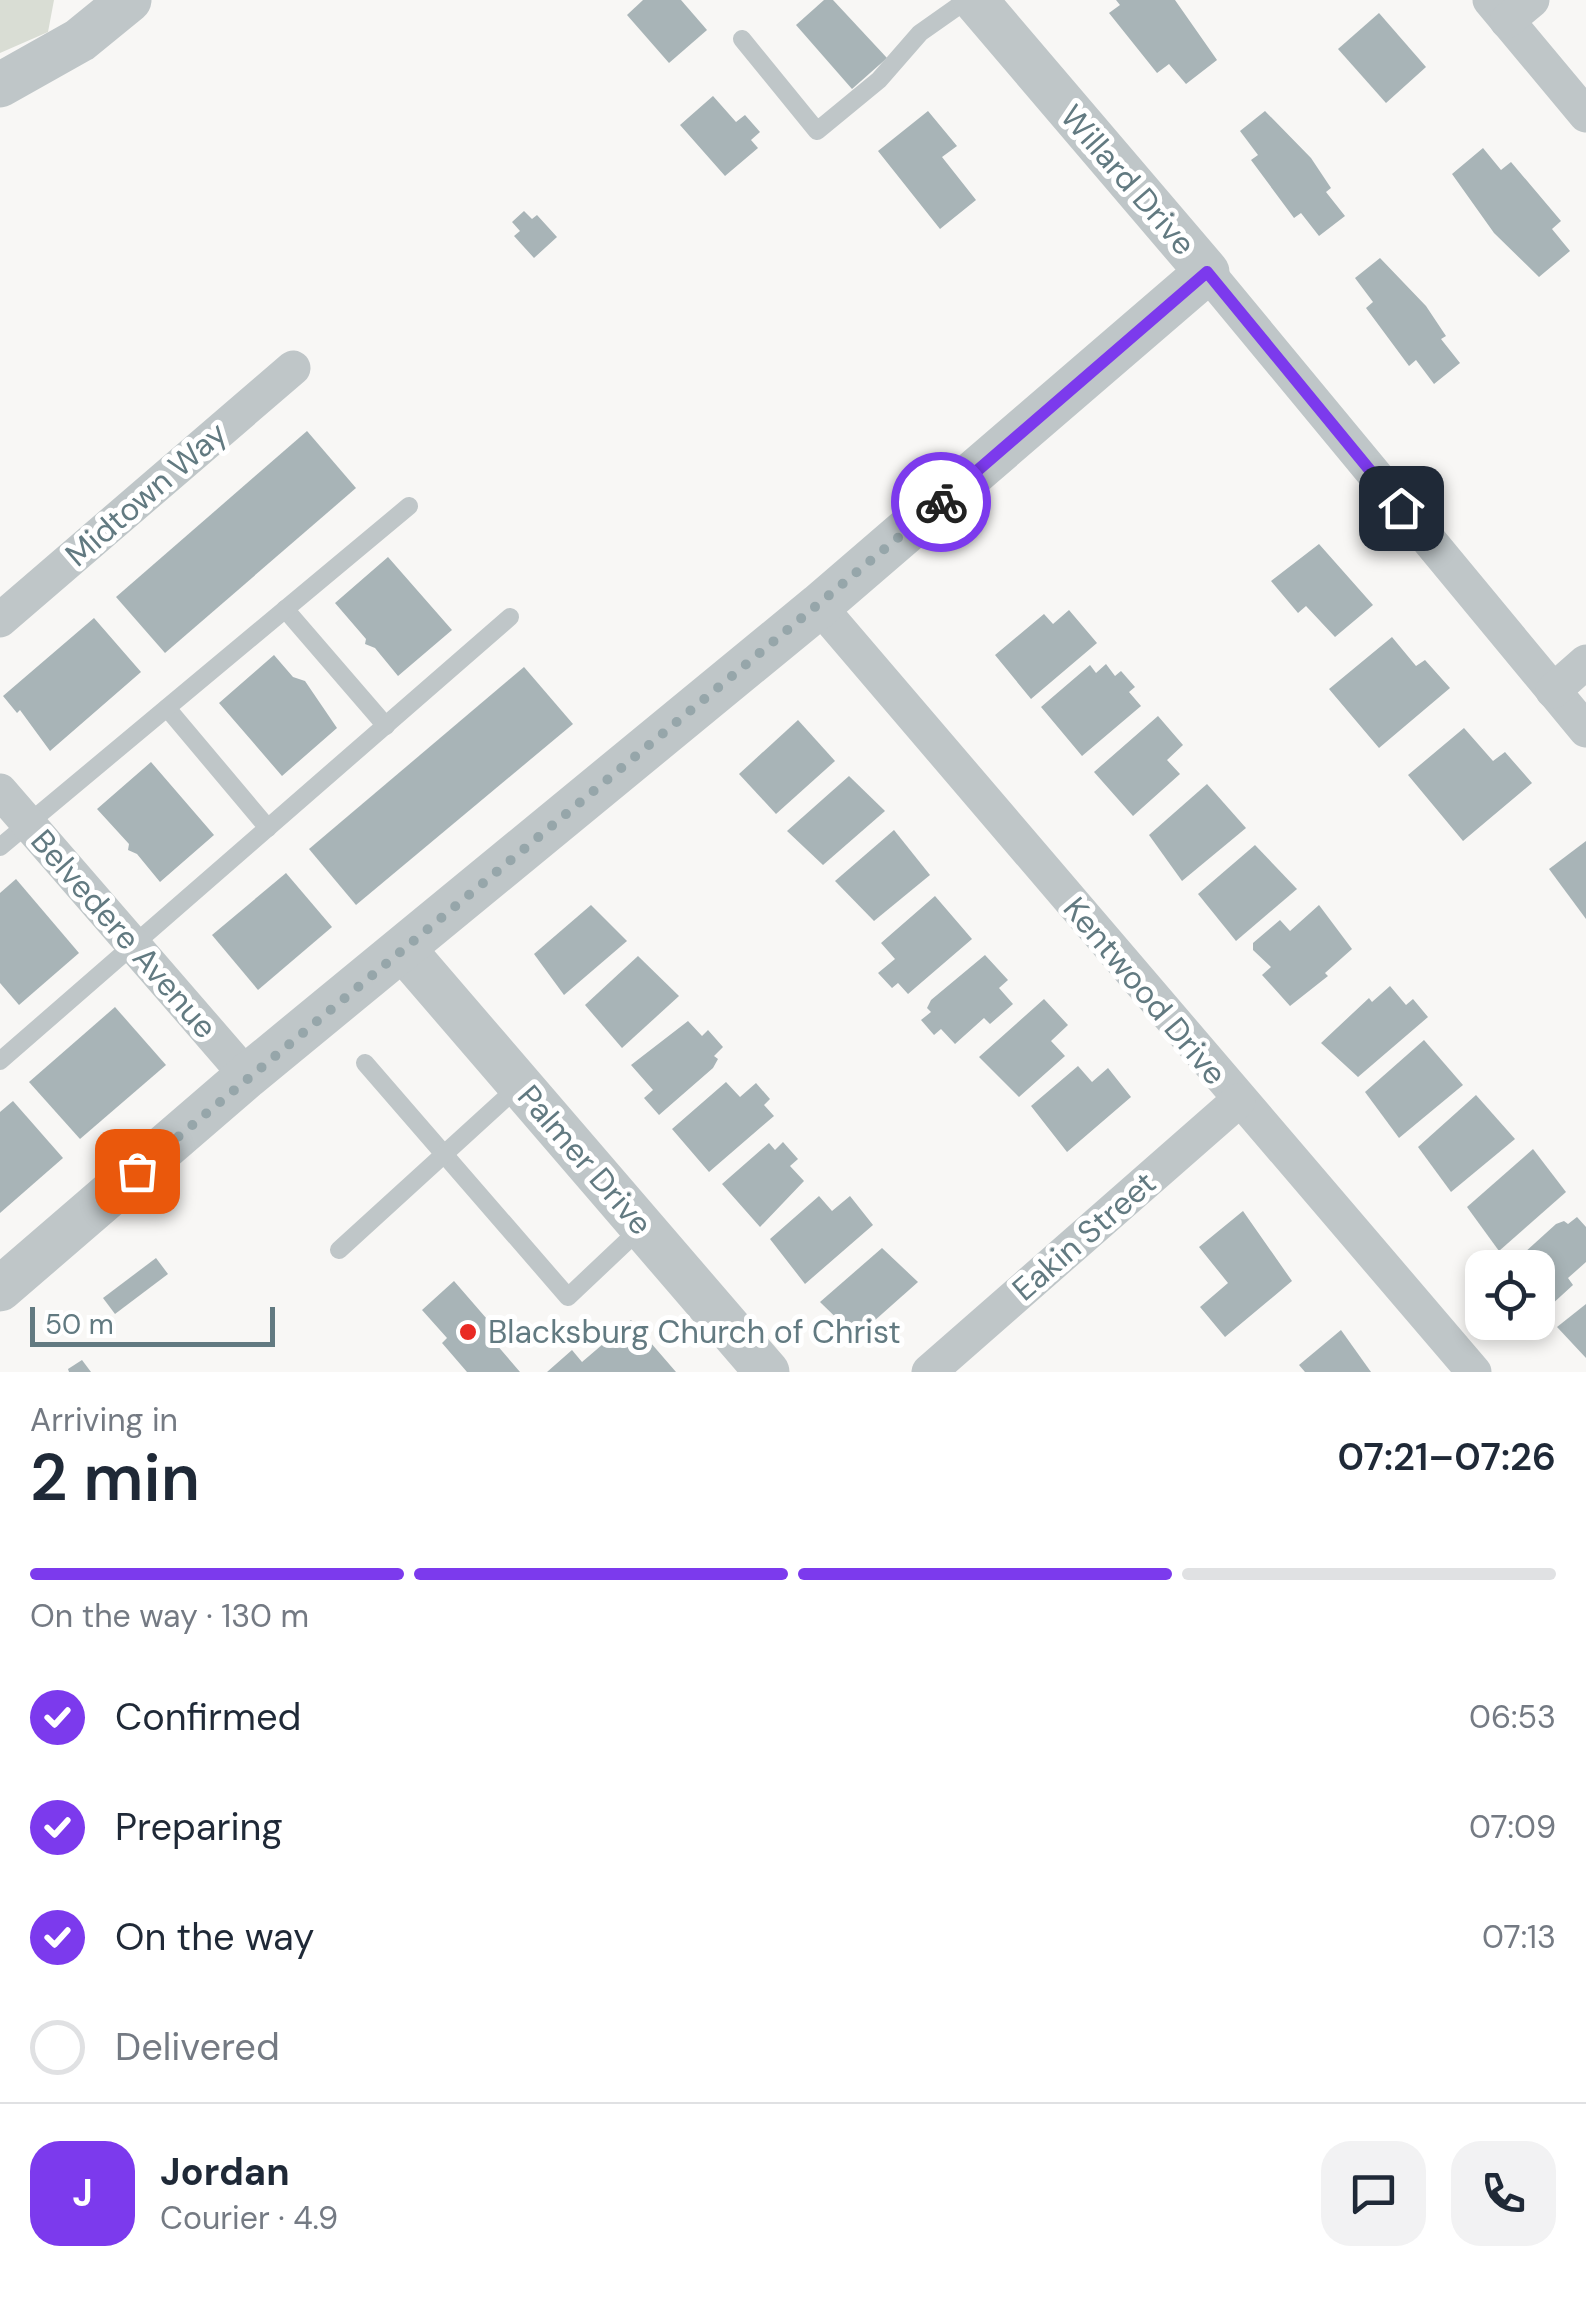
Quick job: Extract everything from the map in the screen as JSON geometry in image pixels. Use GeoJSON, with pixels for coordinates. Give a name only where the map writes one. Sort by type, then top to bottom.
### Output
{"type":"FeatureCollection","features":[{"type":"Feature","properties":{"kind":"street"},"geometry":{"type":"LineString","coordinates":[[0,85],[80,40],[129,0]]}},
{"type":"Feature","properties":{"kind":"street","name":"Willard Drive"},"geometry":{"type":"LineString","coordinates":[[975,0],[1207,272],[1586,730]]}},
{"type":"Feature","properties":{"kind":"street"},"geometry":{"type":"LineString","coordinates":[[1510,7],[1586,115]]}},
{"type":"Feature","properties":{"kind":"street"},"geometry":{"type":"LineString","coordinates":[[0,1289],[247,1076],[818,606],[1207,272]]}},
{"type":"Feature","properties":{"kind":"street","name":"Midtown Way"},"geometry":{"type":"LineString","coordinates":[[0,620],[292,368]]}},
{"type":"Feature","properties":{"kind":"street","name":"Kentwood Drive"},"geometry":{"type":"LineString","coordinates":[[818,606],[1474,1372]]}},
{"type":"Feature","properties":{"kind":"street"},"geometry":{"type":"LineString","coordinates":[[1553,691],[1586,662]]}},
{"type":"Feature","properties":{"kind":"street","name":"Belvedere Avenue"},"geometry":{"type":"LineString","coordinates":[[0,791],[247,1076]]}},
{"type":"Feature","properties":{"kind":"street","name":"Palmer Drive"},"geometry":{"type":"LineString","coordinates":[[403,949],[767,1372]]}},
{"type":"Feature","properties":{"kind":"street","name":"Eakin Street"},"geometry":{"type":"LineString","coordinates":[[929,1372],[1238,1101]]}},
{"type":"Feature","properties":{"kind":"lane"},"geometry":{"type":"LineString","coordinates":[[742,38],[817,130],[879,80],[920,32],[967,0]]}},
{"type":"Feature","properties":{"kind":"lane"},"geometry":{"type":"LineString","coordinates":[[0,847],[409,506]]}},
{"type":"Feature","properties":{"kind":"lane"},"geometry":{"type":"LineString","coordinates":[[285,609],[386,726]]}},
{"type":"Feature","properties":{"kind":"lane"},"geometry":{"type":"LineString","coordinates":[[0,1060],[510,617]]}},
{"type":"Feature","properties":{"kind":"lane"},"geometry":{"type":"LineString","coordinates":[[167,708],[268,828]]}},
{"type":"Feature","properties":{"kind":"lane"},"geometry":{"type":"LineString","coordinates":[[365,1063],[568,1297],[642,1227]]}},
{"type":"Feature","properties":{"kind":"lane"},"geometry":{"type":"LineString","coordinates":[[339,1250],[520,1085]]}},
{"type":"Feature","properties":{"kind":"shaded area"},"geometry":{"type":"Polygon","coordinates":[[[0,0],[54,0],[48,32],[0,53],[0,0]]]}},
{"type":"Feature","properties":{"kind":"building"},"geometry":{"type":"Polygon","coordinates":[[[643,0],[681,0],[707,30],[669,63],[627,15],[643,0]]]}},
{"type":"Feature","properties":{"kind":"building"},"geometry":{"type":"Polygon","coordinates":[[[824,0],[833,0],[887,58],[852,89],[796,25],[824,0]]]}},
{"type":"Feature","properties":{"kind":"building"},"geometry":{"type":"Polygon","coordinates":[[[1116,0],[1175,0],[1217,60],[1186,84],[1169,64],[1157,73],[1109,13],[1120,5],[1116,0]]]}},
{"type":"Feature","properties":{"kind":"building"},"geometry":{"type":"Polygon","coordinates":[[[1379,13],[1426,67],[1386,103],[1338,49],[1379,13]]]}},
{"type":"Feature","properties":{"kind":"building"},"geometry":{"type":"Polygon","coordinates":[[[713,96],[736,122],[745,115],[760,132],[751,140],[758,148],[725,176],[680,125],[713,96]]]}},
{"type":"Feature","properties":{"kind":"building"},"geometry":{"type":"Polygon","coordinates":[[[928,111],[957,146],[942,157],[976,200],[940,229],[878,151],[928,111]]]}},
{"type":"Feature","properties":{"kind":"building"},"geometry":{"type":"Polygon","coordinates":[[[1265,111],[1311,158],[1331,188],[1326,192],[1345,216],[1319,236],[1301,213],[1294,218],[1251,160],[1258,155],[1240,131],[1265,111]]]}},
{"type":"Feature","properties":{"kind":"building"},"geometry":{"type":"Polygon","coordinates":[[[1483,148],[1501,170],[1511,162],[1561,221],[1552,229],[1570,251],[1539,277],[1494,233],[1452,174],[1483,148]]]}},
{"type":"Feature","properties":{"kind":"building"},"geometry":{"type":"Polygon","coordinates":[[[524,211],[532,219],[537,215],[557,237],[534,258],[514,236],[520,231],[512,222],[524,211]]]}},
{"type":"Feature","properties":{"kind":"building"},"geometry":{"type":"Polygon","coordinates":[[[1380,258],[1426,306],[1446,336],[1441,339],[1460,363],[1434,384],[1416,360],[1409,366],[1366,308],[1373,302],[1355,278],[1380,258]]]}},
{"type":"Feature","properties":{"kind":"building"},"geometry":{"type":"Polygon","coordinates":[[[307,431],[356,488],[165,653],[116,597],[307,431]]]}},
{"type":"Feature","properties":{"kind":"building"},"geometry":{"type":"Polygon","coordinates":[[[1319,544],[1373,605],[1335,637],[1306,606],[1298,613],[1271,581],[1319,544]]]}},
{"type":"Feature","properties":{"kind":"building"},"geometry":{"type":"Polygon","coordinates":[[[388,557],[452,630],[398,676],[375,648],[365,644],[366,639],[335,603],[388,557]]]}},
{"type":"Feature","properties":{"kind":"building"},"geometry":{"type":"Polygon","coordinates":[[[1069,610],[1097,643],[1031,699],[995,655],[1044,614],[1053,624],[1069,610]]]}},
{"type":"Feature","properties":{"kind":"building"},"geometry":{"type":"Polygon","coordinates":[[[94,618],[141,672],[50,751],[20,710],[17,713],[3,696],[94,618]]]}},
{"type":"Feature","properties":{"kind":"building"},"geometry":{"type":"Polygon","coordinates":[[[1392,637],[1416,666],[1425,660],[1450,688],[1379,748],[1329,689],[1392,637]]]}},
{"type":"Feature","properties":{"kind":"building"},"geometry":{"type":"Polygon","coordinates":[[[274,655],[293,677],[305,681],[337,728],[282,776],[219,703],[274,655]]]}},
{"type":"Feature","properties":{"kind":"building"},"geometry":{"type":"Polygon","coordinates":[[[1106,664],[1115,676],[1121,671],[1135,687],[1129,692],[1141,706],[1082,756],[1041,707],[1090,665],[1096,673],[1106,664]]]}},
{"type":"Feature","properties":{"kind":"building"},"geometry":{"type":"Polygon","coordinates":[[[524,667],[573,724],[356,905],[309,849],[524,667]]]}},
{"type":"Feature","properties":{"kind":"building"},"geometry":{"type":"Polygon","coordinates":[[[1158,716],[1183,745],[1167,760],[1180,774],[1133,816],[1094,772],[1158,716]]]}},
{"type":"Feature","properties":{"kind":"building"},"geometry":{"type":"Polygon","coordinates":[[[798,720],[835,761],[776,814],[739,774],[798,720]]]}},
{"type":"Feature","properties":{"kind":"building"},"geometry":{"type":"Polygon","coordinates":[[[1464,728],[1493,761],[1505,752],[1532,783],[1463,841],[1408,775],[1464,728]]]}},
{"type":"Feature","properties":{"kind":"building"},"geometry":{"type":"Polygon","coordinates":[[[151,762],[214,835],[160,882],[137,854],[128,850],[129,844],[97,809],[151,762]]]}},
{"type":"Feature","properties":{"kind":"building"},"geometry":{"type":"Polygon","coordinates":[[[849,776],[885,811],[823,865],[787,831],[849,776]]]}},
{"type":"Feature","properties":{"kind":"building"},"geometry":{"type":"Polygon","coordinates":[[[1207,784],[1246,828],[1182,881],[1149,835],[1207,784]]]}},
{"type":"Feature","properties":{"kind":"building"},"geometry":{"type":"Polygon","coordinates":[[[894,830],[930,875],[874,921],[835,881],[894,830]]]}},
{"type":"Feature","properties":{"kind":"building"},"geometry":{"type":"Polygon","coordinates":[[[1586,841],[1586,919],[1549,869],[1586,841]]]}},
{"type":"Feature","properties":{"kind":"building"},"geometry":{"type":"Polygon","coordinates":[[[1255,845],[1297,889],[1236,941],[1198,894],[1255,845]]]}},
{"type":"Feature","properties":{"kind":"building"},"geometry":{"type":"Polygon","coordinates":[[[286,873],[332,927],[258,990],[212,935],[286,873]]]}},
{"type":"Feature","properties":{"kind":"building"},"geometry":{"type":"Polygon","coordinates":[[[16,879],[79,953],[19,1005],[0,983],[0,893],[16,879]]]}},
{"type":"Feature","properties":{"kind":"building"},"geometry":{"type":"Polygon","coordinates":[[[935,896],[972,939],[908,994],[898,983],[892,988],[878,973],[895,959],[881,943],[935,896]]]}},
{"type":"Feature","properties":{"kind":"building"},"geometry":{"type":"Polygon","coordinates":[[[591,905],[627,941],[564,995],[534,954],[591,905]]]}},
{"type":"Feature","properties":{"kind":"building"},"geometry":{"type":"Polygon","coordinates":[[[1319,905],[1352,949],[1325,973],[1328,976],[1290,1006],[1262,975],[1271,967],[1253,950],[1253,943],[1280,920],[1290,931],[1319,905]]]}},
{"type":"Feature","properties":{"kind":"building"},"geometry":{"type":"Polygon","coordinates":[[[985,955],[1008,980],[999,988],[1013,1004],[990,1024],[984,1018],[955,1044],[941,1029],[934,1035],[921,1020],[931,1012],[927,1008],[931,1000],[985,955]]]}},
{"type":"Feature","properties":{"kind":"building"},"geometry":{"type":"Polygon","coordinates":[[[638,956],[679,996],[622,1048],[585,1005],[638,956]]]}},
{"type":"Feature","properties":{"kind":"building"},"geometry":{"type":"Polygon","coordinates":[[[1390,986],[1406,1005],[1413,999],[1428,1017],[1358,1077],[1321,1043],[1369,998],[1372,1002],[1390,986]]]}},
{"type":"Feature","properties":{"kind":"building"},"geometry":{"type":"Polygon","coordinates":[[[1044,999],[1068,1025],[1051,1041],[1065,1056],[1019,1097],[979,1057],[1044,999]]]}},
{"type":"Feature","properties":{"kind":"building"},"geometry":{"type":"Polygon","coordinates":[[[115,1007],[166,1065],[80,1139],[29,1082],[115,1007]]]}},
{"type":"Feature","properties":{"kind":"building"},"geometry":{"type":"Polygon","coordinates":[[[688,1021],[702,1036],[708,1030],[723,1047],[714,1056],[718,1059],[713,1068],[659,1115],[644,1098],[653,1090],[631,1065],[688,1021]]]}},
{"type":"Feature","properties":{"kind":"building"},"geometry":{"type":"Polygon","coordinates":[[[1424,1040],[1463,1085],[1399,1138],[1365,1092],[1424,1040]]]}},
{"type":"Feature","properties":{"kind":"building"},"geometry":{"type":"Polygon","coordinates":[[[1078,1066],[1092,1082],[1108,1068],[1131,1097],[1067,1152],[1031,1106],[1078,1066]]]}},
{"type":"Feature","properties":{"kind":"building"},"geometry":{"type":"Polygon","coordinates":[[[726,1082],[740,1097],[756,1083],[770,1099],[764,1105],[774,1116],[709,1172],[672,1129],[726,1082]]]}},
{"type":"Feature","properties":{"kind":"building"},"geometry":{"type":"Polygon","coordinates":[[[1476,1095],[1515,1139],[1451,1192],[1418,1147],[1476,1095]]]}},
{"type":"Feature","properties":{"kind":"building"},"geometry":{"type":"Polygon","coordinates":[[[13,1101],[63,1158],[0,1213],[0,1112],[13,1101]]]}},
{"type":"Feature","properties":{"kind":"building"},"geometry":{"type":"Polygon","coordinates":[[[783,1142],[798,1159],[790,1166],[804,1181],[760,1227],[722,1184],[769,1143],[775,1150],[783,1142]]]}},
{"type":"Feature","properties":{"kind":"building"},"geometry":{"type":"Polygon","coordinates":[[[1533,1149],[1566,1192],[1500,1250],[1467,1207],[1533,1149]]]}},
{"type":"Feature","properties":{"kind":"building"},"geometry":{"type":"Polygon","coordinates":[[[819,1196],[832,1211],[850,1196],[873,1225],[805,1284],[770,1239],[819,1196]]]}},
{"type":"Feature","properties":{"kind":"building"},"geometry":{"type":"Polygon","coordinates":[[[1243,1211],[1292,1281],[1225,1337],[1200,1307],[1228,1283],[1199,1247],[1243,1211]]]}},
{"type":"Feature","properties":{"kind":"building"},"geometry":{"type":"Polygon","coordinates":[[[1577,1217],[1586,1227],[1586,1262],[1568,1278],[1573,1285],[1555,1301],[1555,1250],[1527,1250],[1556,1224],[1568,1224],[1577,1217]]]}},
{"type":"Feature","properties":{"kind":"building"},"geometry":{"type":"Polygon","coordinates":[[[882,1248],[918,1282],[856,1337],[820,1302],[882,1248]]]}},
{"type":"Feature","properties":{"kind":"building"},"geometry":{"type":"Polygon","coordinates":[[[156,1258],[168,1274],[115,1314],[103,1298],[156,1258]]]}},
{"type":"Feature","properties":{"kind":"building","name":"Blacksburg Church of Christ"},"geometry":{"type":"Polygon","coordinates":[[[454,1281],[493,1326],[496,1344],[520,1372],[467,1372],[442,1343],[447,1338],[422,1310],[454,1281]]]}},
{"type":"Feature","properties":{"kind":"building"},"geometry":{"type":"Polygon","coordinates":[[[1586,1304],[1586,1358],[1557,1327],[1586,1304]]]}},
{"type":"Feature","properties":{"kind":"building","name":"Blacksburg Church of Christ"},"geometry":{"type":"Polygon","coordinates":[[[631,1320],[676,1372],[547,1372],[572,1350],[582,1362],[631,1320]]]}},
{"type":"Feature","properties":{"kind":"building"},"geometry":{"type":"Polygon","coordinates":[[[1341,1330],[1371,1372],[1305,1372],[1299,1365],[1341,1330]]]}},
{"type":"Feature","properties":{"kind":"building"},"geometry":{"type":"Polygon","coordinates":[[[82,1360],[91,1372],[69,1372],[68,1369],[82,1360]]]}},
{"type":"Feature","properties":{"kind":"way so far"},"geometry":{"type":"LineString","coordinates":[[137,1171],[941,502]]}},
{"type":"Feature","properties":{"kind":"place","name":"Blacksburg Church of Christ"},"geometry":{"type":"Point","coordinates":[468,1332]}},
{"type":"Feature","properties":{"kind":"route"},"geometry":{"type":"LineString","coordinates":[[941,502],[1207,272],[1401,508]]}}]}
